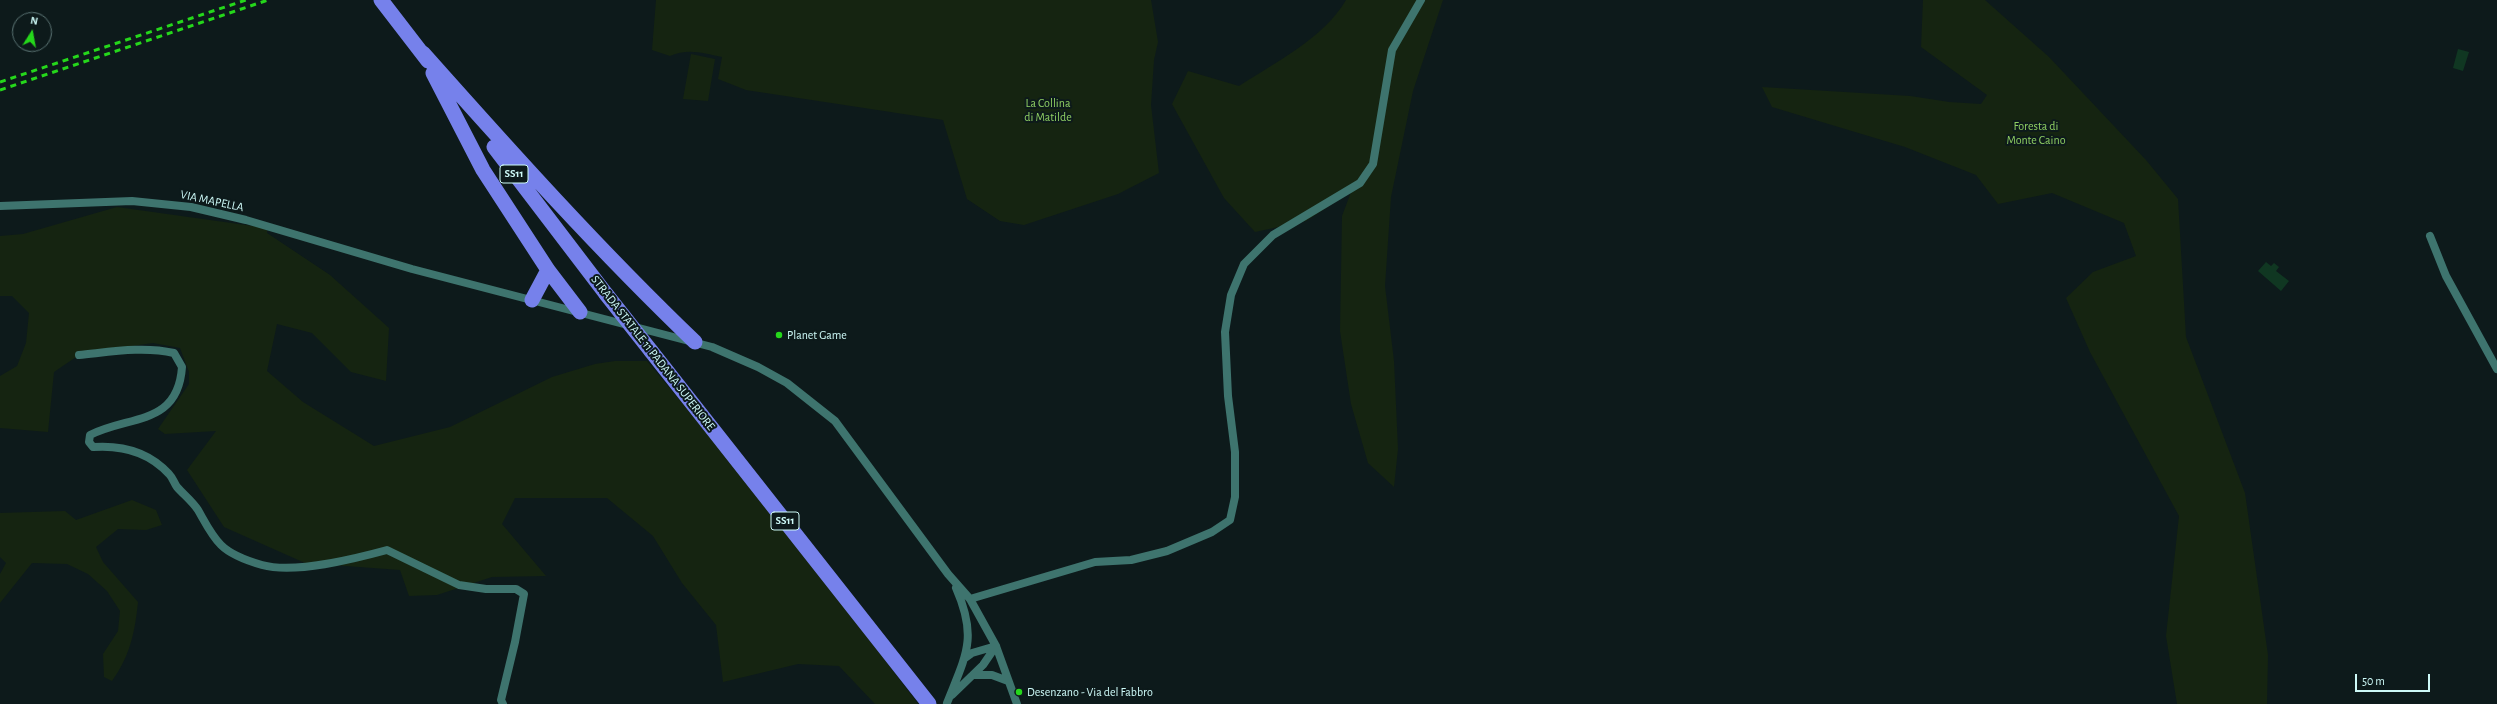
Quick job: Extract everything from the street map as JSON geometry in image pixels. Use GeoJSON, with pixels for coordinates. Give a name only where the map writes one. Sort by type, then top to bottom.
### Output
{"type":"FeatureCollection","features":[{"type":"Feature","properties":{"kind":"highway","name":"STRADA STATALE 11 PADANA SUPERIORE"},"geometry":{"type":"LineString","coordinates":[[381,0],[606,294],[929,704]]}},
{"type":"Feature","properties":{"kind":"highway"},"geometry":{"type":"LineString","coordinates":[[423,53],[483,170],[548,270],[580,312]]}},
{"type":"Feature","properties":{"kind":"highway"},"geometry":{"type":"LineString","coordinates":[[423,53],[525,168],[642,292],[695,342]]}},
{"type":"Feature","properties":{"kind":"highway"},"geometry":{"type":"LineString","coordinates":[[532,300],[548,270]]}},
{"type":"Feature","properties":{"kind":"street"},"geometry":{"type":"LineString","coordinates":[[970,600],[1095,562],[1131,560],[1167,551],[1212,532],[1230,520],[1235,497],[1235,452],[1228,396],[1225,332],[1231,295],[1244,264],[1273,235],[1360,183],[1373,164],[1392,50],[1421,0]]}},
{"type":"Feature","properties":{"kind":"street","name":"VIA MAPELLA"},"geometry":{"type":"LineString","coordinates":[[0,206],[132,201],[191,207],[246,220],[412,269],[712,347],[758,367],[787,383],[835,421],[953,581]]}},
{"type":"Feature","properties":{"kind":"street"},"geometry":{"type":"LineString","coordinates":[[2430,236],[2446,276],[2497,369]]}},
{"type":"Feature","properties":{"kind":"street"},"geometry":{"type":"LineString","coordinates":[[79,355],[142,350],[160,350],[174,353],[182,367],[176,395],[161,410],[136,421],[103,428],[90,435],[89,442],[93,448],[110,446],[128,448],[151,460],[170,474],[178,488],[198,509],[206,526],[222,546],[240,557],[263,566],[296,567],[347,561],[387,550],[459,585],[486,589],[516,589],[524,594],[515,642],[501,700],[503,704]]}},
{"type":"Feature","properties":{"kind":"street"},"geometry":{"type":"LineString","coordinates":[[953,581],[970,600],[996,646],[1017,704]]}},
{"type":"Feature","properties":{"kind":"street"},"geometry":{"type":"LineString","coordinates":[[946,703],[965,658],[968,646],[969,625],[963,604],[953,581]]}},
{"type":"Feature","properties":{"kind":"street"},"geometry":{"type":"LineString","coordinates":[[965,658],[972,652],[996,646]]}},
{"type":"Feature","properties":{"kind":"street"},"geometry":{"type":"LineString","coordinates":[[946,703],[973,675],[996,646]]}},
{"type":"Feature","properties":{"kind":"street"},"geometry":{"type":"LineString","coordinates":[[973,675],[992,675],[1008,681]]}},
{"type":"Feature","properties":{"kind":"green space","name":"La Collina di Matilde"},"geometry":{"type":"Polygon","coordinates":[[[656,0],[1151,0],[1158,42],[1154,60],[1151,105],[1159,173],[1118,194],[1024,225],[1000,221],[967,199],[943,120],[746,90],[718,79],[722,57],[689,52],[683,52],[670,56],[652,50],[656,0]]]}},
{"type":"Feature","properties":{"kind":"green space"},"geometry":{"type":"Polygon","coordinates":[[[1346,0],[1443,0],[1413,91],[1391,197],[1385,286],[1394,361],[1398,449],[1394,487],[1368,463],[1351,404],[1340,331],[1342,216],[1351,192],[1306,221],[1255,232],[1224,198],[1172,104],[1188,71],[1239,86],[1312,38],[1337,14],[1346,0]]]}},
{"type":"Feature","properties":{"kind":"green space","name":"Foresta di Monte Caino"},"geometry":{"type":"Polygon","coordinates":[[[1923,0],[1985,0],[2049,57],[2146,160],[2178,199],[2186,337],[2245,493],[2268,655],[2267,704],[2177,704],[2166,636],[2179,516],[2090,352],[2066,298],[2093,272],[2136,256],[2124,223],[2052,193],[1998,204],[1976,175],[1905,147],[1772,107],[1762,87],[1910,96],[1949,102],[1981,104],[1987,95],[1921,47],[1923,0]]]}},
{"type":"Feature","properties":{"kind":"green space"},"geometry":{"type":"Polygon","coordinates":[[[691,54],[715,59],[708,101],[683,99],[691,54]]]}},
{"type":"Feature","properties":{"kind":"green space"},"geometry":{"type":"Polygon","coordinates":[[[117,207],[267,228],[267,233],[330,275],[389,328],[386,381],[351,372],[312,333],[277,324],[267,371],[303,402],[374,446],[450,427],[552,377],[595,364],[615,361],[647,361],[774,513],[918,704],[875,704],[839,666],[798,664],[723,682],[716,625],[682,583],[653,536],[607,498],[515,498],[502,524],[546,576],[492,577],[437,595],[409,596],[400,570],[305,563],[224,527],[187,470],[216,431],[165,434],[158,429],[189,384],[189,372],[180,348],[153,343],[82,353],[54,372],[48,432],[0,428],[0,376],[17,366],[26,343],[29,313],[12,296],[0,296],[0,236],[23,234],[117,207]]]}},
{"type":"Feature","properties":{"kind":"green space"},"geometry":{"type":"Polygon","coordinates":[[[132,500],[156,510],[162,525],[146,530],[118,529],[96,547],[103,562],[138,602],[131,643],[118,672],[112,681],[104,677],[103,654],[118,631],[120,611],[107,591],[88,574],[67,564],[32,563],[0,603],[0,574],[6,563],[0,557],[0,513],[65,511],[76,520],[132,500]]]}},
{"type":"Feature","properties":{"kind":"shaded area"},"geometry":{"type":"Polygon","coordinates":[[[2458,49],[2469,52],[2463,71],[2453,68],[2458,49]]]}},
{"type":"Feature","properties":{"kind":"shaded area"},"geometry":{"type":"Polygon","coordinates":[[[2266,262],[2271,266],[2274,263],[2279,267],[2276,271],[2289,281],[2281,291],[2258,271],[2266,262]]]}},
{"type":"Feature","properties":{"kind":"railway"},"geometry":{"type":"LineString","coordinates":[[0,82],[246,0]]}},
{"type":"Feature","properties":{"kind":"railway"},"geometry":{"type":"LineString","coordinates":[[0,90],[268,0]]}},
{"type":"Feature","properties":{"kind":"place","name":"Planet Game"},"geometry":{"type":"Point","coordinates":[779,335]}},
{"type":"Feature","properties":{"kind":"place","name":"Desenzano - Via del Fabbro"},"geometry":{"type":"Point","coordinates":[1019,692]}}]}
